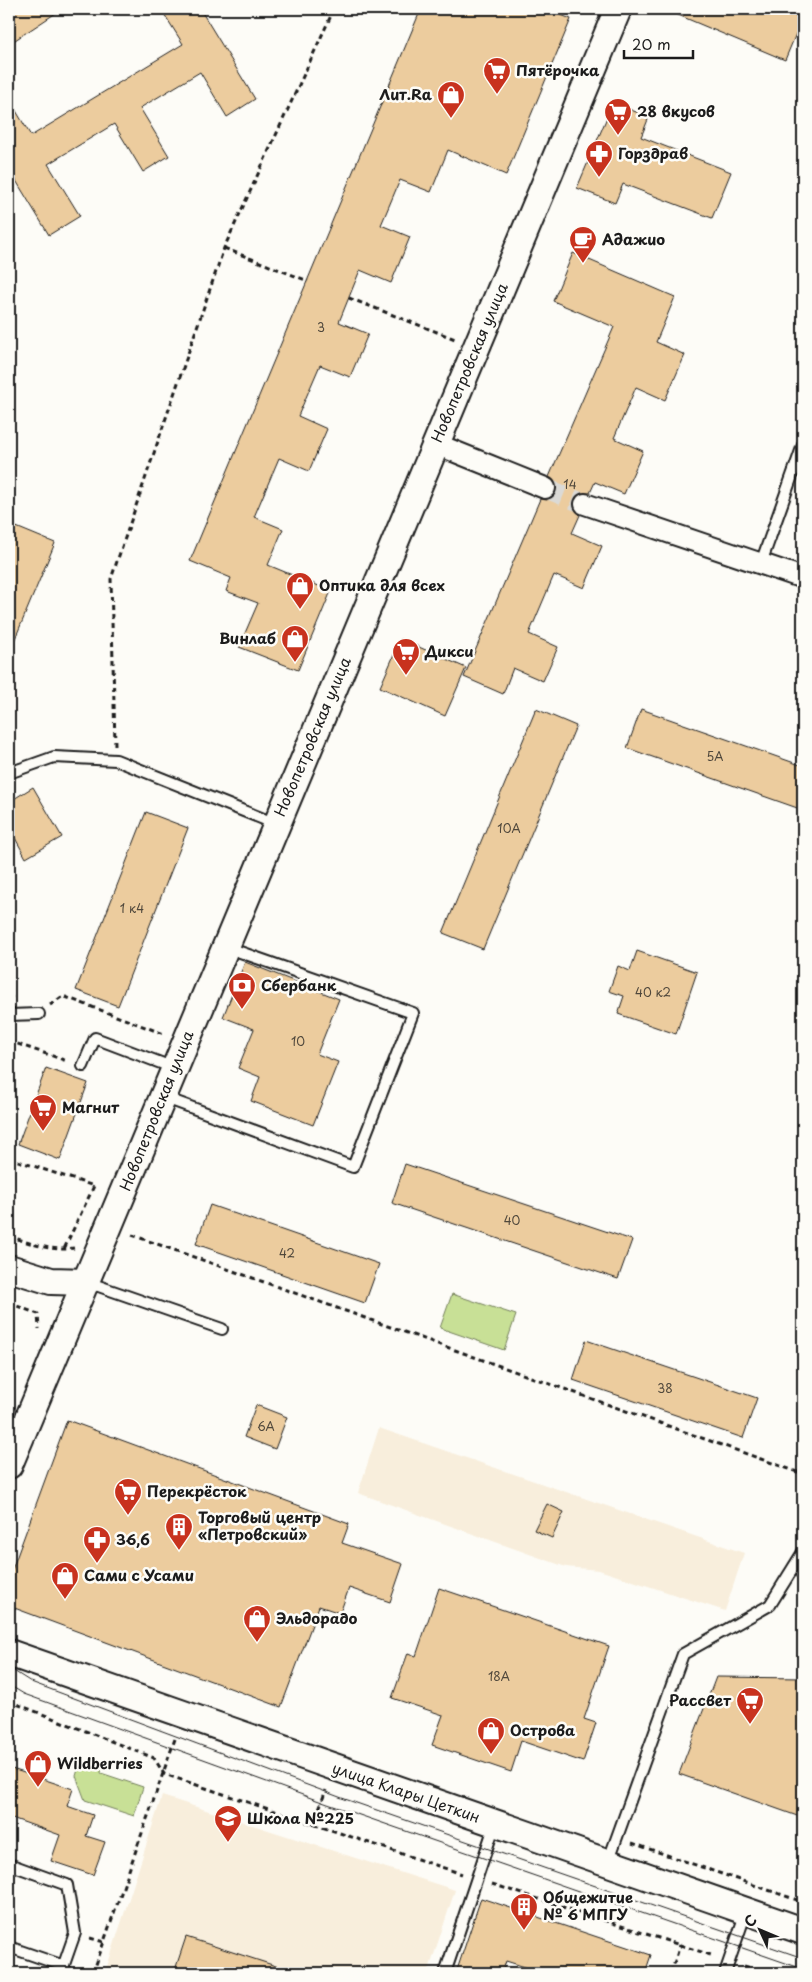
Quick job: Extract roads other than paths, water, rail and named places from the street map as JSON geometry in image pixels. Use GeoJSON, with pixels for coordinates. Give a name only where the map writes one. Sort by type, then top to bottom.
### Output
{"type":"FeatureCollection","features":[{"type":"Feature","properties":{"kind":"street","name":"Новопетровская улица"},"geometry":{"type":"LineString","coordinates":[[9,1465],[618,9]]}},
{"type":"Feature","properties":{"kind":"street"},"geometry":{"type":"LineString","coordinates":[[436,444],[545,488]]}},
{"type":"Feature","properties":{"kind":"street"},"geometry":{"type":"LineString","coordinates":[[585,504],[803,578]]}},
{"type":"Feature","properties":{"kind":"street"},"geometry":{"type":"LineString","coordinates":[[9,1268],[51,1281],[87,1282]]}},
{"type":"Feature","properties":{"kind":"street","name":"улица Клары Цеткин"},"geometry":{"type":"LineString","coordinates":[[9,1653],[803,1931]]}},
{"type":"Feature","properties":{"kind":"lane"},"geometry":{"type":"LineString","coordinates":[[761,563],[803,445]]}},
{"type":"Feature","properties":{"kind":"lane"},"geometry":{"type":"LineString","coordinates":[[9,773],[54,756],[116,760],[277,824]]}},
{"type":"Feature","properties":{"kind":"lane"},"geometry":{"type":"LineString","coordinates":[[162,1097],[353,1167],[412,1013],[225,947]]}},
{"type":"Feature","properties":{"kind":"lane"},"geometry":{"type":"LineString","coordinates":[[9,1015],[39,1014]]}},
{"type":"Feature","properties":{"kind":"lane"},"geometry":{"type":"LineString","coordinates":[[83,1066],[95,1038],[174,1068]]}},
{"type":"Feature","properties":{"kind":"lane"},"geometry":{"type":"LineString","coordinates":[[87,1282],[222,1329]]}},
{"type":"Feature","properties":{"kind":"lane"},"geometry":{"type":"LineString","coordinates":[[608,1863],[683,1654],[770,1605],[803,1552]]}},
{"type":"Feature","properties":{"kind":"lane"},"geometry":{"type":"LineString","coordinates":[[445,1973],[495,1824]]}},
{"type":"Feature","properties":{"kind":"lane"},"geometry":{"type":"LineString","coordinates":[[9,1864],[68,1885],[75,1933],[63,1970],[9,1948]]}},
{"type":"Feature","properties":{"kind":"lane"},"geometry":{"type":"LineString","coordinates":[[725,1973],[746,1911]]}},
{"type":"Feature","properties":{"kind":"tunnel"},"geometry":{"type":"LineString","coordinates":[[545,488],[585,504]]}},
{"type":"Feature","properties":{"kind":"tram line"},"geometry":{"type":"LineString","coordinates":[[9,1668],[31,1682],[342,1798],[803,1958]]}},
{"type":"Feature","properties":{"kind":"tram line"},"geometry":{"type":"LineString","coordinates":[[9,1685],[24,1694],[322,1802],[803,1969]]}},
{"type":"Feature","properties":{"kind":"place","name":"Пятёрочка"},"geometry":{"type":"Point","coordinates":[497,95]}},
{"type":"Feature","properties":{"kind":"place","name":"Лит.Ra"},"geometry":{"type":"Point","coordinates":[451,119]}},
{"type":"Feature","properties":{"kind":"place","name":"28 вкусов"},"geometry":{"type":"Point","coordinates":[618,136]}},
{"type":"Feature","properties":{"kind":"place","name":"Горздрав"},"geometry":{"type":"Point","coordinates":[599,178]}},
{"type":"Feature","properties":{"kind":"place","name":"Адажио"},"geometry":{"type":"Point","coordinates":[583,264]}},
{"type":"Feature","properties":{"kind":"place","name":"Оптика для всех"},"geometry":{"type":"Point","coordinates":[300,610]}},
{"type":"Feature","properties":{"kind":"place","name":"Винлаб"},"geometry":{"type":"Point","coordinates":[295,663]}},
{"type":"Feature","properties":{"kind":"place","name":"Дикси"},"geometry":{"type":"Point","coordinates":[406,676]}},
{"type":"Feature","properties":{"kind":"place","name":"Сбербанк"},"geometry":{"type":"Point","coordinates":[242,1010]}},
{"type":"Feature","properties":{"kind":"place","name":"Магнит"},"geometry":{"type":"Point","coordinates":[43,1132]}},
{"type":"Feature","properties":{"kind":"place","name":"Перекрёсток"},"geometry":{"type":"Point","coordinates":[128,1516]}},
{"type":"Feature","properties":{"kind":"place","name":"Торговый центр «Петровский»"},"geometry":{"type":"Point","coordinates":[179,1551]}},
{"type":"Feature","properties":{"kind":"place","name":"36,6"},"geometry":{"type":"Point","coordinates":[97,1564]}},
{"type":"Feature","properties":{"kind":"place","name":"Сами с Усами"},"geometry":{"type":"Point","coordinates":[65,1600]}},
{"type":"Feature","properties":{"kind":"place","name":"Эльдорадо"},"geometry":{"type":"Point","coordinates":[257,1643]}},
{"type":"Feature","properties":{"kind":"place","name":"Рассвет"},"geometry":{"type":"Point","coordinates":[750,1725]}},
{"type":"Feature","properties":{"kind":"place","name":"Острова"},"geometry":{"type":"Point","coordinates":[491,1755]}},
{"type":"Feature","properties":{"kind":"place","name":"Wildberries"},"geometry":{"type":"Point","coordinates":[38,1788]}},
{"type":"Feature","properties":{"kind":"place","name":"Школа №225"},"geometry":{"type":"Point","coordinates":[228,1843]}},
{"type":"Feature","properties":{"kind":"place","name":"Общежитие № 6 МПГУ"},"geometry":{"type":"Point","coordinates":[524,1931]}}]}
